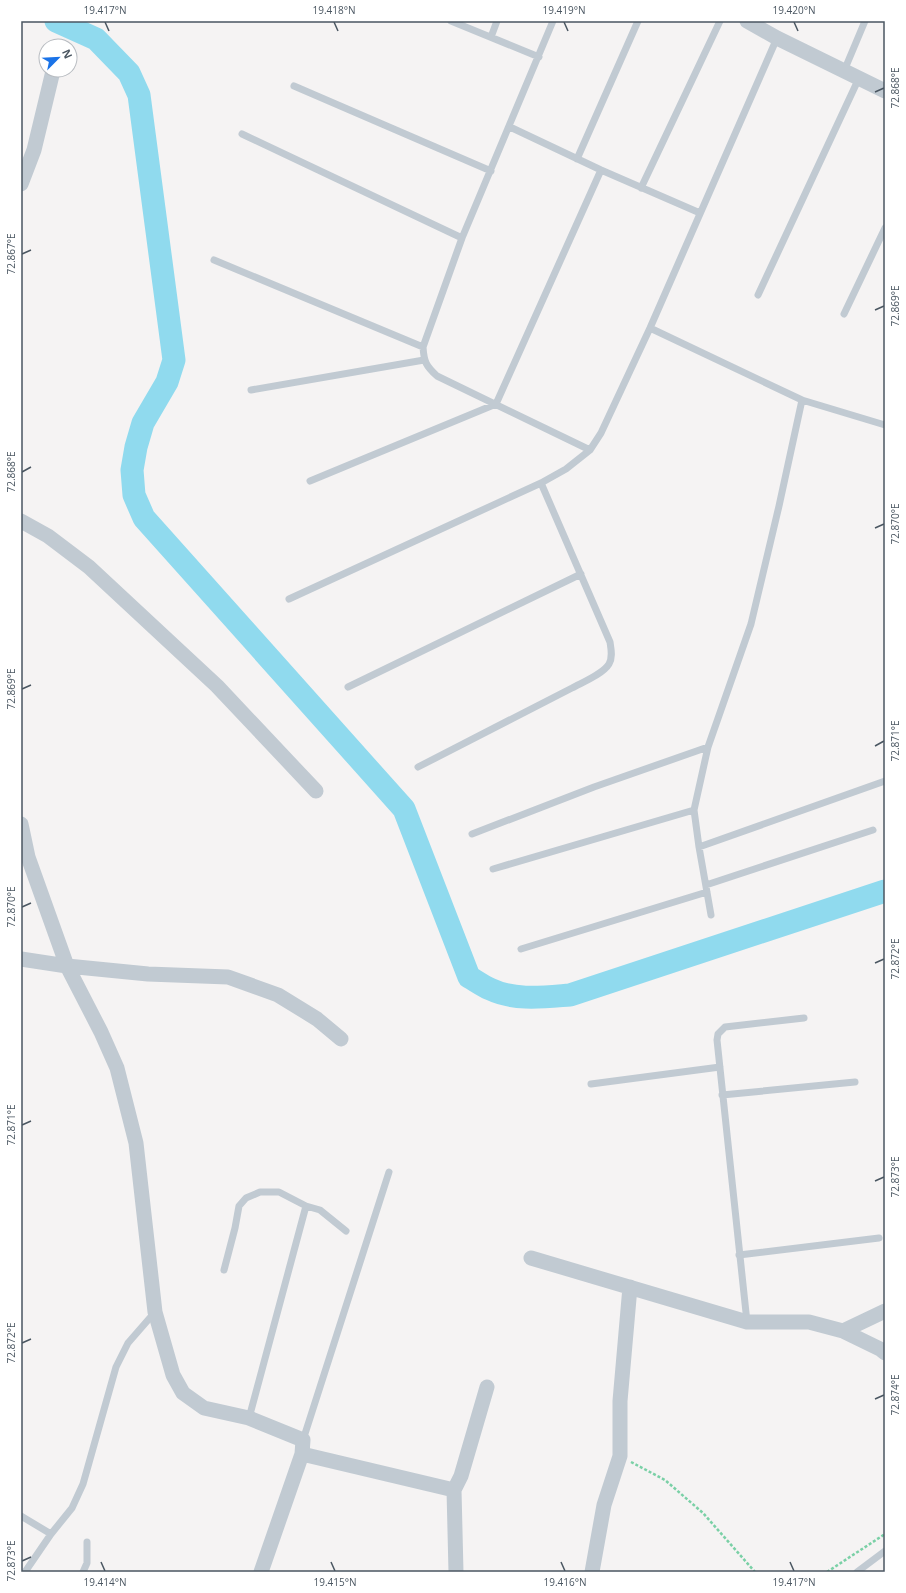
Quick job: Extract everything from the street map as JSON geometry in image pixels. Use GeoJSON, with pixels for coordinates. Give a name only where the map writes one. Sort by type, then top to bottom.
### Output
{"type":"FeatureCollection","features":[{"type":"Feature","properties":{"kind":"street"},"geometry":{"type":"LineString","coordinates":[[747,21],[777,38],[885,91]]}},
{"type":"Feature","properties":{"kind":"street"},"geometry":{"type":"LineString","coordinates":[[21,184],[34,150],[52,78]]}},
{"type":"Feature","properties":{"kind":"street"},"geometry":{"type":"LineString","coordinates":[[21,521],[48,536],[89,567],[217,686],[316,791]]}},
{"type":"Feature","properties":{"kind":"street"},"geometry":{"type":"LineString","coordinates":[[21,824],[28,857],[67,966],[101,1032],[117,1068],[136,1143],[155,1312],[173,1375],[183,1393],[204,1408],[249,1418],[302,1447],[454,1490]]}},
{"type":"Feature","properties":{"kind":"street"},"geometry":{"type":"LineString","coordinates":[[21,959],[67,966],[148,974],[228,978],[278,995],[317,1019],[341,1040]]}},
{"type":"Feature","properties":{"kind":"street"},"geometry":{"type":"LineString","coordinates":[[531,1258],[747,1322],[809,1322],[843,1331],[885,1354]]}},
{"type":"Feature","properties":{"kind":"street"},"geometry":{"type":"LineString","coordinates":[[592,1572],[604,1505],[620,1456],[620,1401],[630,1287]]}},
{"type":"Feature","properties":{"kind":"street"},"geometry":{"type":"LineString","coordinates":[[843,1331],[885,1312]]}},
{"type":"Feature","properties":{"kind":"street"},"geometry":{"type":"LineString","coordinates":[[456,1572],[454,1490],[461,1476],[487,1387]]}},
{"type":"Feature","properties":{"kind":"street"},"geometry":{"type":"LineString","coordinates":[[261,1572],[302,1447]]}},
{"type":"Feature","properties":{"kind":"lane"},"geometry":{"type":"LineString","coordinates":[[451,21],[539,57]]}},
{"type":"Feature","properties":{"kind":"lane"},"geometry":{"type":"LineString","coordinates":[[491,37],[497,21]]}},
{"type":"Feature","properties":{"kind":"lane"},"geometry":{"type":"LineString","coordinates":[[553,21],[510,127],[462,238],[423,347],[424,360],[428,367],[437,376],[590,450]]}},
{"type":"Feature","properties":{"kind":"lane"},"geometry":{"type":"LineString","coordinates":[[577,159],[638,21]]}},
{"type":"Feature","properties":{"kind":"lane"},"geometry":{"type":"LineString","coordinates":[[641,188],[720,21]]}},
{"type":"Feature","properties":{"kind":"lane"},"geometry":{"type":"LineString","coordinates":[[844,71],[865,21]]}},
{"type":"Feature","properties":{"kind":"lane"},"geometry":{"type":"LineString","coordinates":[[289,599],[541,483],[566,469],[590,450],[601,433],[650,328],[777,38]]}},
{"type":"Feature","properties":{"kind":"lane"},"geometry":{"type":"LineString","coordinates":[[758,295],[859,78]]}},
{"type":"Feature","properties":{"kind":"lane"},"geometry":{"type":"LineString","coordinates":[[294,86],[491,171]]}},
{"type":"Feature","properties":{"kind":"lane"},"geometry":{"type":"LineString","coordinates":[[510,127],[601,170],[700,213]]}},
{"type":"Feature","properties":{"kind":"lane"},"geometry":{"type":"LineString","coordinates":[[242,134],[462,238]]}},
{"type":"Feature","properties":{"kind":"lane"},"geometry":{"type":"LineString","coordinates":[[310,481],[496,404],[601,170]]}},
{"type":"Feature","properties":{"kind":"lane"},"geometry":{"type":"LineString","coordinates":[[844,314],[885,228]]}},
{"type":"Feature","properties":{"kind":"lane"},"geometry":{"type":"LineString","coordinates":[[214,260],[423,347]]}},
{"type":"Feature","properties":{"kind":"lane"},"geometry":{"type":"LineString","coordinates":[[650,328],[802,400],[885,425]]}},
{"type":"Feature","properties":{"kind":"lane"},"geometry":{"type":"LineString","coordinates":[[251,390],[424,360]]}},
{"type":"Feature","properties":{"kind":"lane"},"geometry":{"type":"LineString","coordinates":[[711,915],[694,810],[708,747],[751,624],[802,400]]}},
{"type":"Feature","properties":{"kind":"lane"},"geometry":{"type":"LineString","coordinates":[[418,767],[579,685],[597,675],[609,664],[612,656],[610,642],[541,483]]}},
{"type":"Feature","properties":{"kind":"lane"},"geometry":{"type":"LineString","coordinates":[[348,687],[581,574]]}},
{"type":"Feature","properties":{"kind":"lane"},"geometry":{"type":"LineString","coordinates":[[472,834],[594,787],[708,747]]}},
{"type":"Feature","properties":{"kind":"lane"},"geometry":{"type":"LineString","coordinates":[[699,847],[885,781]]}},
{"type":"Feature","properties":{"kind":"lane"},"geometry":{"type":"LineString","coordinates":[[493,869],[694,810]]}},
{"type":"Feature","properties":{"kind":"lane"},"geometry":{"type":"LineString","coordinates":[[521,949],[706,888],[873,830]]}},
{"type":"Feature","properties":{"kind":"lane"},"geometry":{"type":"LineString","coordinates":[[747,1322],[722,1095],[717,1040],[718,1034],[725,1027],[804,1018]]}},
{"type":"Feature","properties":{"kind":"lane"},"geometry":{"type":"LineString","coordinates":[[591,1084],[720,1067]]}},
{"type":"Feature","properties":{"kind":"lane"},"geometry":{"type":"LineString","coordinates":[[722,1095],[855,1082]]}},
{"type":"Feature","properties":{"kind":"lane"},"geometry":{"type":"LineString","coordinates":[[302,1447],[389,1172]]}},
{"type":"Feature","properties":{"kind":"lane"},"geometry":{"type":"LineString","coordinates":[[224,1270],[239,1206],[246,1198],[260,1192],[279,1192],[306,1206],[320,1210],[346,1231]]}},
{"type":"Feature","properties":{"kind":"lane"},"geometry":{"type":"LineString","coordinates":[[249,1418],[306,1206]]}},
{"type":"Feature","properties":{"kind":"lane"},"geometry":{"type":"LineString","coordinates":[[739,1255],[879,1238]]}},
{"type":"Feature","properties":{"kind":"lane"},"geometry":{"type":"LineString","coordinates":[[25,1572],[51,1534],[72,1508],[84,1484],[116,1367],[128,1343],[155,1312]]}},
{"type":"Feature","properties":{"kind":"lane"},"geometry":{"type":"LineString","coordinates":[[21,1516],[51,1534]]}},
{"type":"Feature","properties":{"kind":"lane"},"geometry":{"type":"LineString","coordinates":[[83,1572],[87,1563],[87,1542]]}},
{"type":"Feature","properties":{"kind":"lane"},"geometry":{"type":"LineString","coordinates":[[857,1572],[885,1551]]}},
{"type":"Feature","properties":{"kind":"path"},"geometry":{"type":"LineString","coordinates":[[620,1456],[666,1480],[703,1513],[738,1550],[756,1572]]}},
{"type":"Feature","properties":{"kind":"path"},"geometry":{"type":"LineString","coordinates":[[827,1572],[885,1534]]}},
{"type":"Feature","properties":{"kind":"waterway"},"geometry":{"type":"LineString","coordinates":[[56,21],[96,39],[129,73],[139,95],[174,360],[167,382],[143,423],[136,447],[132,470],[134,495],[144,518],[404,809],[469,977],[490,989],[519,997],[550,997],[570,995],[885,891]]}}]}
